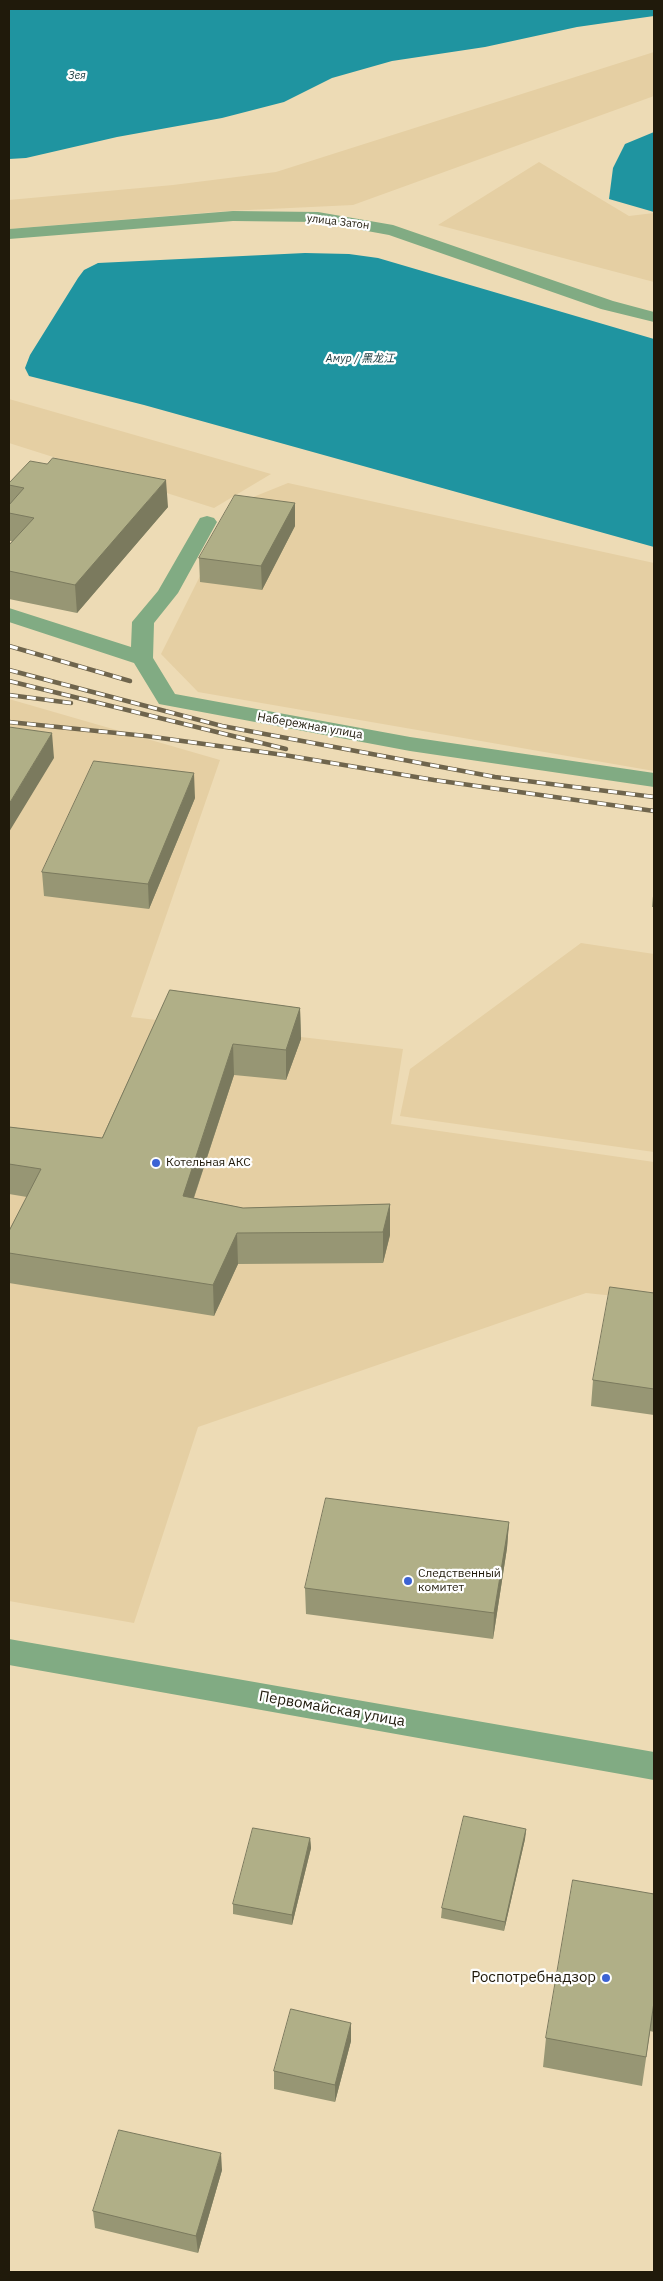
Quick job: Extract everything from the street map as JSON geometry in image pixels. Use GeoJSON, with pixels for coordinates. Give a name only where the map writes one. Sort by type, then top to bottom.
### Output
{"type":"FeatureCollection","features":[{"type":"Feature","properties":{"kind":"street","name":"улица Затон"},"geometry":{"type":"LineString","coordinates":[[9,234],[233,216],[318,217],[393,230],[607,305],[654,318]]}},
{"type":"Feature","properties":{"kind":"street"},"geometry":{"type":"LineString","coordinates":[[9,615],[142,658],[143,622],[167,593],[207,522]]}},
{"type":"Feature","properties":{"kind":"street","name":"Набережная улица"},"geometry":{"type":"LineString","coordinates":[[142,658],[167,699],[240,714],[509,760],[654,780]]}},
{"type":"Feature","properties":{"kind":"street","name":"Первомайская улица"},"geometry":{"type":"LineString","coordinates":[[9,1652],[654,1766]]}},
{"type":"Feature","properties":{"kind":"shaded area"},"geometry":{"type":"Polygon","coordinates":[[[654,52],[654,96],[353,205],[227,211],[9,229],[9,200],[173,185],[276,172],[654,52]]]}},
{"type":"Feature","properties":{"kind":"shaded area"},"geometry":{"type":"Polygon","coordinates":[[[539,162],[629,216],[654,213],[654,282],[438,225],[539,162]]]}},
{"type":"Feature","properties":{"kind":"shaded area"},"geometry":{"type":"Polygon","coordinates":[[[9,399],[271,474],[214,508],[9,443],[9,399]]]}},
{"type":"Feature","properties":{"kind":"shaded area"},"geometry":{"type":"Polygon","coordinates":[[[288,483],[654,563],[654,771],[198,692],[161,654],[236,504],[288,483]]]}},
{"type":"Feature","properties":{"kind":"shaded area"},"geometry":{"type":"Polygon","coordinates":[[[9,699],[220,760],[131,1017],[403,1049],[391,1124],[654,1162],[654,1300],[586,1293],[198,1427],[134,1623],[9,1601],[9,699]]]}},
{"type":"Feature","properties":{"kind":"shaded area"},"geometry":{"type":"Polygon","coordinates":[[[581,943],[654,954],[654,1152],[400,1116],[410,1069],[581,943]]]}},
{"type":"Feature","properties":{"kind":"water","name":"Зея"},"geometry":{"type":"Polygon","coordinates":[[[9,9],[654,9],[654,16],[577,27],[485,47],[392,61],[332,78],[284,102],[222,118],[117,137],[26,158],[9,159],[9,9]]]}},
{"type":"Feature","properties":{"kind":"water"},"geometry":{"type":"Polygon","coordinates":[[[654,132],[654,212],[609,199],[613,168],[625,144],[654,132]]]}},
{"type":"Feature","properties":{"kind":"water","name":"Амур / 黑龙江"},"geometry":{"type":"Polygon","coordinates":[[[305,253],[349,254],[378,258],[654,339],[654,547],[144,405],[29,376],[25,368],[30,355],[78,278],[84,270],[98,263],[305,253]]]}},
{"type":"Feature","properties":{"kind":"building"},"geometry":{"type":"Polygon","coordinates":[[[53,458],[166,480],[75,585],[9,571],[9,545],[34,518],[9,513],[9,505],[24,488],[9,485],[9,483],[30,461],[47,464],[53,458]]]}},
{"type":"Feature","properties":{"kind":"building"},"geometry":{"type":"Polygon","coordinates":[[[235,495],[295,503],[261,566],[199,558],[235,495]]]}},
{"type":"Feature","properties":{"kind":"building"},"geometry":{"type":"Polygon","coordinates":[[[9,727],[52,733],[9,804],[9,727]]]}},
{"type":"Feature","properties":{"kind":"building"},"geometry":{"type":"Polygon","coordinates":[[[94,761],[194,773],[148,884],[42,872],[94,761]]]}},
{"type":"Feature","properties":{"kind":"building","name":"Котельная АКС"},"geometry":{"type":"Polygon","coordinates":[[[170,990],[300,1008],[286,1050],[233,1044],[183,1196],[243,1208],[390,1204],[383,1232],[237,1233],[213,1285],[9,1253],[9,1231],[41,1169],[9,1164],[9,1127],[102,1138],[170,990]]]}},
{"type":"Feature","properties":{"kind":"building"},"geometry":{"type":"Polygon","coordinates":[[[610,1287],[654,1293],[654,1389],[593,1380],[610,1287]]]}},
{"type":"Feature","properties":{"kind":"building","name":"Следственный комитет"},"geometry":{"type":"Polygon","coordinates":[[[326,1498],[509,1522],[494,1613],[305,1588],[326,1498]]]}},
{"type":"Feature","properties":{"kind":"building"},"geometry":{"type":"Polygon","coordinates":[[[464,1816],[526,1829],[505,1922],[442,1908],[464,1816]]]}},
{"type":"Feature","properties":{"kind":"building"},"geometry":{"type":"Polygon","coordinates":[[[253,1828],[310,1838],[292,1915],[233,1904],[253,1828]]]}},
{"type":"Feature","properties":{"kind":"building","name":"Роспотребнадзор"},"geometry":{"type":"Polygon","coordinates":[[[573,1880],[654,1894],[654,2002],[646,2057],[546,2038],[573,1880]]]}},
{"type":"Feature","properties":{"kind":"building"},"geometry":{"type":"Polygon","coordinates":[[[291,2009],[351,2023],[335,2085],[274,2071],[291,2009]]]}},
{"type":"Feature","properties":{"kind":"building"},"geometry":{"type":"Polygon","coordinates":[[[119,2130],[221,2153],[196,2236],[93,2211],[119,2130]]]}},
{"type":"Feature","properties":{"kind":"railway"},"geometry":{"type":"LineString","coordinates":[[9,646],[130,681]]}},
{"type":"Feature","properties":{"kind":"railway"},"geometry":{"type":"LineString","coordinates":[[9,670],[222,726],[495,777],[654,797]]}},
{"type":"Feature","properties":{"kind":"railway"},"geometry":{"type":"LineString","coordinates":[[9,681],[286,749]]}},
{"type":"Feature","properties":{"kind":"railway"},"geometry":{"type":"LineString","coordinates":[[9,695],[71,703]]}},
{"type":"Feature","properties":{"kind":"railway"},"geometry":{"type":"LineString","coordinates":[[9,722],[146,736],[284,755],[434,780],[654,811]]}},
{"type":"Feature","properties":{"kind":"place","name":"Котельная АКС"},"geometry":{"type":"Point","coordinates":[156,1163]}},
{"type":"Feature","properties":{"kind":"place","name":"Следственный комитет"},"geometry":{"type":"Point","coordinates":[408,1581]}},
{"type":"Feature","properties":{"kind":"place","name":"Роспотребнадзор"},"geometry":{"type":"Point","coordinates":[606,1978]}}]}
